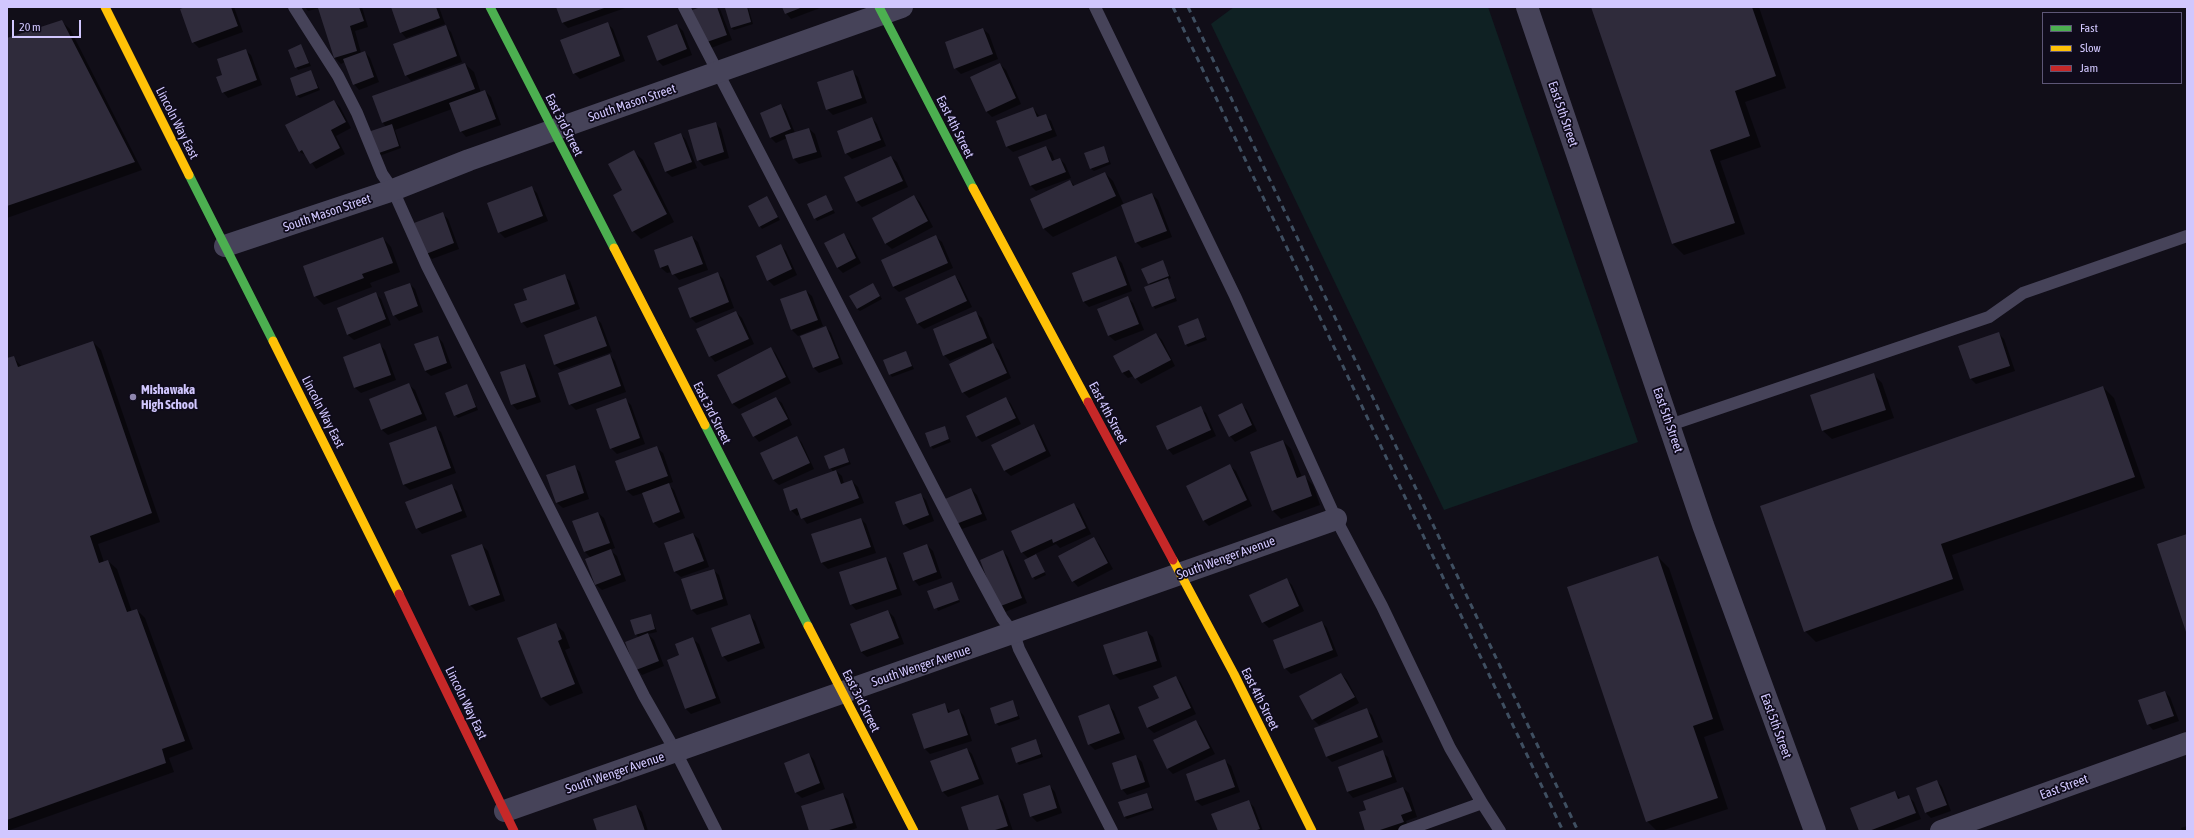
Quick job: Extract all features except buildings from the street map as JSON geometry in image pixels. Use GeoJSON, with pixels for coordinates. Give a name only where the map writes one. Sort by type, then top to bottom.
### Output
{"type":"FeatureCollection","features":[{"type":"Feature","properties":{"kind":"street","name":"Lincoln Way East"},"geometry":{"type":"LineString","coordinates":[[105,7],[368,530],[514,831]]}},
{"type":"Feature","properties":{"kind":"street","name":"East 3rd Street"},"geometry":{"type":"LineString","coordinates":[[490,7],[842,694],[914,831]]}},
{"type":"Feature","properties":{"kind":"street","name":"East 5th Street"},"geometry":{"type":"LineString","coordinates":[[1527,7],[1706,532],[1815,831]]}},
{"type":"Feature","properties":{"kind":"street","name":"South Mason Street"},"geometry":{"type":"LineString","coordinates":[[225,246],[393,190],[552,130],[717,73],[888,9]]}},
{"type":"Feature","properties":{"kind":"street","name":"East 4th Street"},"geometry":{"type":"LineString","coordinates":[[888,9],[996,232],[1234,674],[1312,831]]}},
{"type":"Feature","properties":{"kind":"street","name":"South Wenger Avenue"},"geometry":{"type":"LineString","coordinates":[[505,811],[676,752],[698,742],[1014,634],[1336,519]]}},
{"type":"Feature","properties":{"kind":"street","name":"East Street"},"geometry":{"type":"LineString","coordinates":[[1941,831],[2187,743]]}},
{"type":"Feature","properties":{"kind":"lane"},"geometry":{"type":"LineString","coordinates":[[294,7],[338,76],[357,113],[382,174],[393,190],[427,266],[644,696],[676,752],[716,831]]}},
{"type":"Feature","properties":{"kind":"lane"},"geometry":{"type":"LineString","coordinates":[[684,7],[975,568],[1002,618],[1014,634],[1019,649],[1112,831]]}},
{"type":"Feature","properties":{"kind":"lane"},"geometry":{"type":"LineString","coordinates":[[1095,7],[1235,296],[1336,519],[1382,606],[1450,748],[1500,831]]}},
{"type":"Feature","properties":{"kind":"lane"},"geometry":{"type":"LineString","coordinates":[[1670,425],[1989,317],[2023,293],[2187,236]]}},
{"type":"Feature","properties":{"kind":"lane"},"geometry":{"type":"LineString","coordinates":[[1404,831],[1482,803]]}},
{"type":"Feature","properties":{"kind":"shaded area"},"geometry":{"type":"Polygon","coordinates":[[[1234,7],[1488,7],[1638,442],[1444,510],[1211,24],[1234,7]]]}},
{"type":"Feature","properties":{"kind":"railway"},"geometry":{"type":"LineString","coordinates":[[1173,7],[1563,831]]}},
{"type":"Feature","properties":{"kind":"railway"},"geometry":{"type":"LineString","coordinates":[[1188,7],[1578,831]]}},
{"type":"Feature","properties":{"kind":"traffic: fast"},"geometry":{"type":"LineString","coordinates":[[490,7],[614,248]]}},
{"type":"Feature","properties":{"kind":"traffic: fast"},"geometry":{"type":"LineString","coordinates":[[879,7],[973,188]]}},
{"type":"Feature","properties":{"kind":"traffic: fast"},"geometry":{"type":"LineString","coordinates":[[189,175],[273,341]]}},
{"type":"Feature","properties":{"kind":"traffic: fast"},"geometry":{"type":"LineString","coordinates":[[705,425],[808,626]]}},
{"type":"Feature","properties":{"kind":"traffic: slow"},"geometry":{"type":"LineString","coordinates":[[105,7],[189,175]]}},
{"type":"Feature","properties":{"kind":"traffic: slow"},"geometry":{"type":"LineString","coordinates":[[973,188],[1088,402]]}},
{"type":"Feature","properties":{"kind":"traffic: slow"},"geometry":{"type":"LineString","coordinates":[[614,248],[705,425]]}},
{"type":"Feature","properties":{"kind":"traffic: slow"},"geometry":{"type":"LineString","coordinates":[[273,341],[399,594]]}},
{"type":"Feature","properties":{"kind":"traffic: slow"},"geometry":{"type":"LineString","coordinates":[[1173,560],[1234,674],[1312,831]]}},
{"type":"Feature","properties":{"kind":"traffic: slow"},"geometry":{"type":"LineString","coordinates":[[808,626],[914,831]]}},
{"type":"Feature","properties":{"kind":"traffic: jam"},"geometry":{"type":"LineString","coordinates":[[1088,402],[1173,560]]}},
{"type":"Feature","properties":{"kind":"traffic: jam"},"geometry":{"type":"LineString","coordinates":[[399,594],[514,831]]}},
{"type":"Feature","properties":{"kind":"place","name":"Mishawaka High School"},"geometry":{"type":"Point","coordinates":[133,397]}}]}
